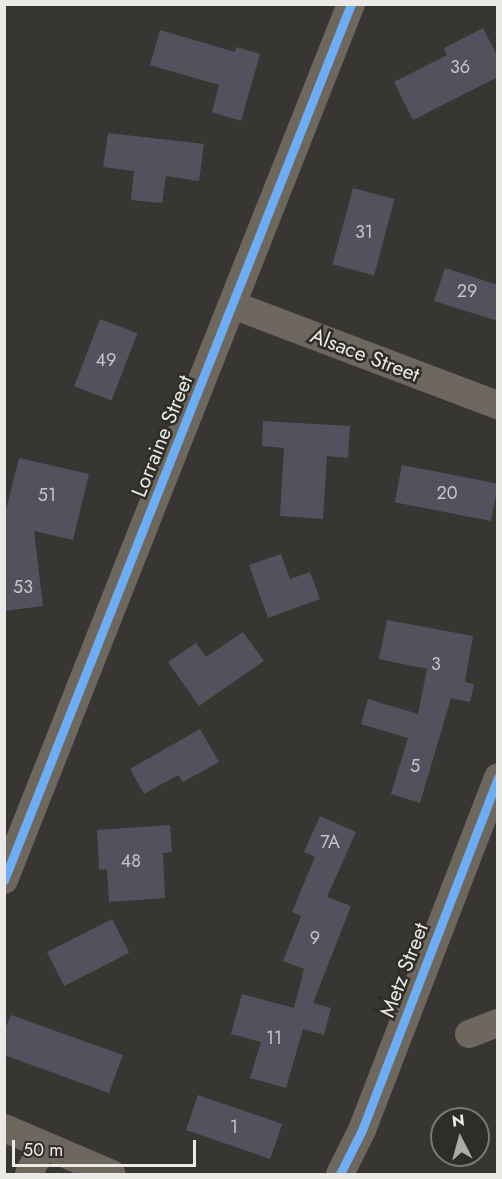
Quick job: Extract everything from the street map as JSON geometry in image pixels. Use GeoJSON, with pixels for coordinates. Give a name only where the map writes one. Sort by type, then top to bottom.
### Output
{"type":"FeatureCollection","features":[{"type":"Feature","properties":{"kind":"street","name":"Lorraine Street"},"geometry":{"type":"LineString","coordinates":[[4,880],[351,4]]}},
{"type":"Feature","properties":{"kind":"street","name":"Alsace Street"},"geometry":{"type":"LineString","coordinates":[[233,305],[498,405]]}},
{"type":"Feature","properties":{"kind":"street","name":"Metz Street"},"geometry":{"type":"LineString","coordinates":[[340,1174],[362,1130],[498,777]]}},
{"type":"Feature","properties":{"kind":"street"},"geometry":{"type":"LineString","coordinates":[[470,1034],[498,1023]]}},
{"type":"Feature","properties":{"kind":"street"},"geometry":{"type":"LineString","coordinates":[[4,1128],[112,1174]]}},
{"type":"Feature","properties":{"kind":"street"},"geometry":{"type":"LineString","coordinates":[[29,1174],[42,1146]]}},
{"type":"Feature","properties":{"kind":"building"},"geometry":{"type":"Polygon","coordinates":[[[483,28],[498,57],[498,77],[413,120],[394,82],[447,55],[444,48],[483,28]]]}},
{"type":"Feature","properties":{"kind":"building"},"geometry":{"type":"Polygon","coordinates":[[[160,30],[235,52],[236,47],[260,54],[241,121],[212,112],[219,85],[150,65],[160,30]]]}},
{"type":"Feature","properties":{"kind":"building"},"geometry":{"type":"Polygon","coordinates":[[[108,133],[204,144],[199,181],[166,176],[162,203],[131,200],[134,171],[103,167],[108,133]]]}},
{"type":"Feature","properties":{"kind":"building"},"geometry":{"type":"Polygon","coordinates":[[[353,188],[395,199],[374,275],[333,264],[353,188]]]}},
{"type":"Feature","properties":{"kind":"building"},"geometry":{"type":"Polygon","coordinates":[[[445,268],[498,285],[498,321],[434,301],[445,268]]]}},
{"type":"Feature","properties":{"kind":"building"},"geometry":{"type":"Polygon","coordinates":[[[100,319],[137,333],[112,401],[74,386],[100,319]]]}},
{"type":"Feature","properties":{"kind":"building"},"geometry":{"type":"Polygon","coordinates":[[[263,421],[350,426],[348,458],[327,456],[323,519],[280,516],[284,448],[262,446],[263,421]]]}},
{"type":"Feature","properties":{"kind":"building"},"geometry":{"type":"Polygon","coordinates":[[[19,458],[89,474],[73,540],[34,531],[43,606],[4,611],[4,518],[19,458]]]}},
{"type":"Feature","properties":{"kind":"building"},"geometry":{"type":"Polygon","coordinates":[[[402,465],[498,484],[491,521],[395,502],[402,465]]]}},
{"type":"Feature","properties":{"kind":"building"},"geometry":{"type":"Polygon","coordinates":[[[281,554],[290,579],[310,572],[320,599],[268,618],[249,565],[281,554]]]}},
{"type":"Feature","properties":{"kind":"building"},"geometry":{"type":"Polygon","coordinates":[[[387,620],[473,636],[465,682],[474,684],[470,702],[451,698],[420,803],[391,794],[408,738],[361,724],[368,699],[418,714],[427,669],[379,659],[387,620]]]}},
{"type":"Feature","properties":{"kind":"building"},"geometry":{"type":"Polygon","coordinates":[[[243,632],[264,661],[199,706],[168,662],[196,643],[206,657],[243,632]]]}},
{"type":"Feature","properties":{"kind":"building"},"geometry":{"type":"Polygon","coordinates":[[[200,729],[219,762],[183,782],[178,775],[144,794],[130,769],[200,729]]]}},
{"type":"Feature","properties":{"kind":"building"},"geometry":{"type":"Polygon","coordinates":[[[320,816],[356,832],[327,897],[351,906],[313,1003],[331,1008],[324,1035],[303,1029],[286,1088],[250,1078],[261,1042],[231,1034],[242,994],[294,1008],[304,969],[283,961],[301,916],[292,912],[315,857],[304,852],[320,816]]]}},
{"type":"Feature","properties":{"kind":"building"},"geometry":{"type":"Polygon","coordinates":[[[170,825],[172,852],[163,853],[165,898],[109,902],[107,869],[99,870],[97,830],[170,825]]]}},
{"type":"Feature","properties":{"kind":"building"},"geometry":{"type":"Polygon","coordinates":[[[112,919],[129,953],[64,986],[47,952],[112,919]]]}},
{"type":"Feature","properties":{"kind":"building"},"geometry":{"type":"Polygon","coordinates":[[[11,1015],[123,1055],[109,1093],[4,1055],[4,1031],[11,1015]]]}},
{"type":"Feature","properties":{"kind":"building"},"geometry":{"type":"Polygon","coordinates":[[[198,1095],[282,1124],[270,1159],[186,1130],[198,1095]]]}},
{"type":"Feature","properties":{"kind":"cycle path"},"geometry":{"type":"LineString","coordinates":[[4,880],[351,4]]}},
{"type":"Feature","properties":{"kind":"cycle path"},"geometry":{"type":"LineString","coordinates":[[340,1174],[362,1130],[498,777]]}}]}
